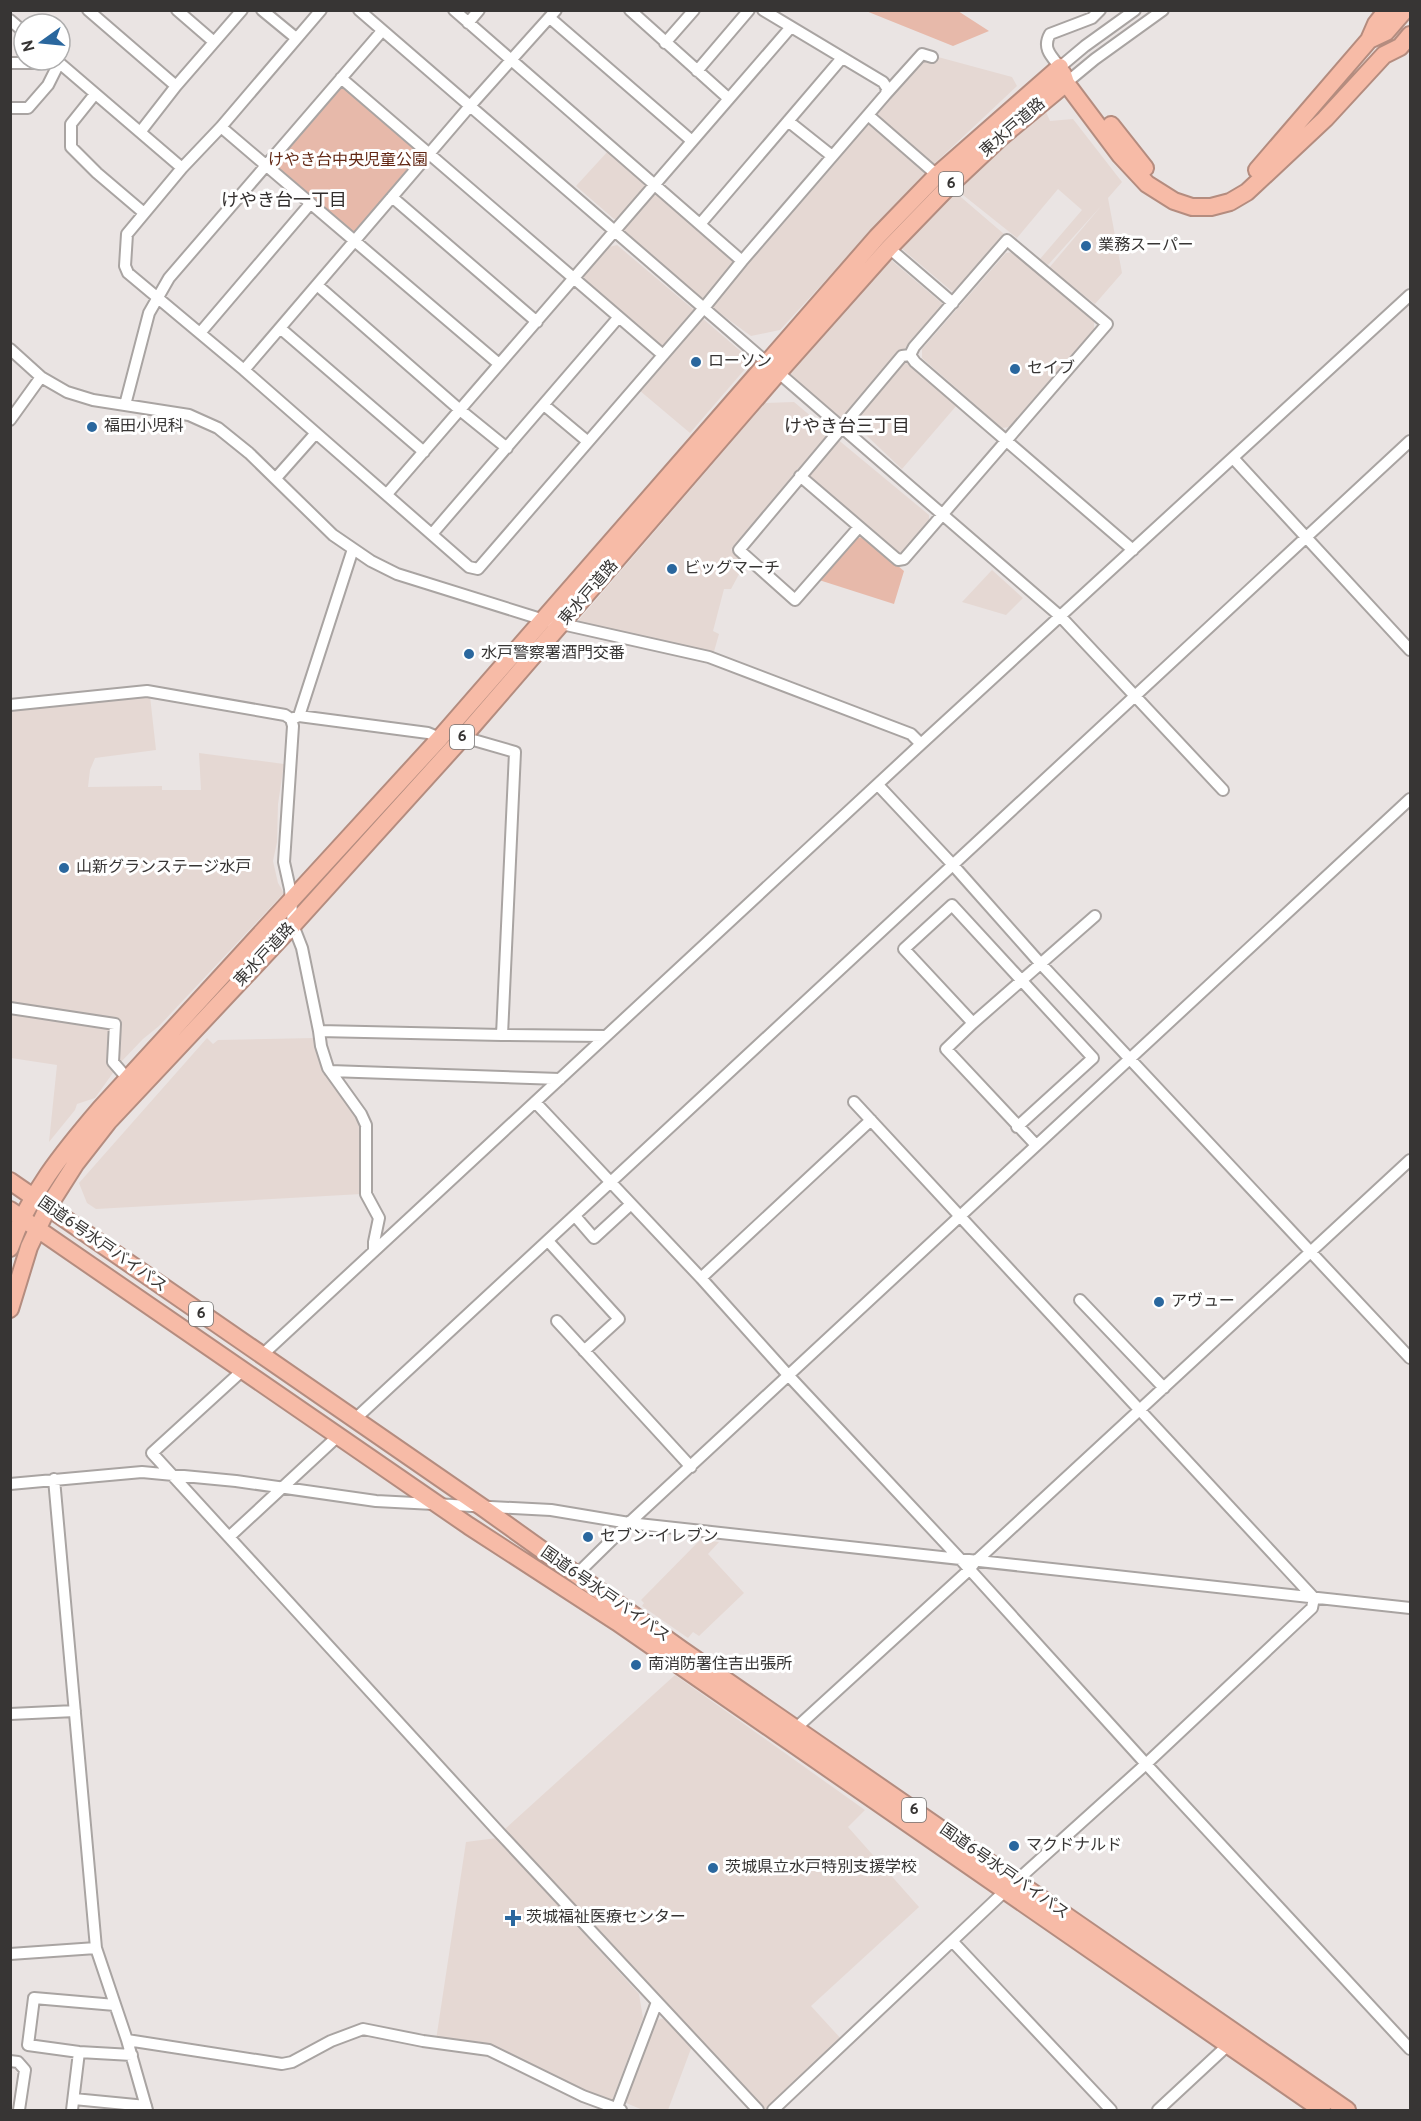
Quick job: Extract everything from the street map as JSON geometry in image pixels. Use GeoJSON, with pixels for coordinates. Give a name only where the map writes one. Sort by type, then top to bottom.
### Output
{"type":"FeatureCollection","features":[{"type":"Feature","properties":{"kind":"highway"},"geometry":{"type":"LineString","coordinates":[[1369,40],[1386,32],[1405,10]]}},
{"type":"Feature","properties":{"kind":"highway"},"geometry":{"type":"LineString","coordinates":[[1060,67],[1161,184],[1170,190],[1191,197],[1212,197],[1232,191],[1247,181],[1369,40],[1380,11]]}},
{"type":"Feature","properties":{"kind":"highway"},"geometry":{"type":"LineString","coordinates":[[1070,80],[1125,161],[1147,184],[1174,201],[1192,207],[1211,207],[1230,202],[1247,192],[1325,119],[1384,55],[1391,38],[1410,17]]}},
{"type":"Feature","properties":{"kind":"highway"},"geometry":{"type":"LineString","coordinates":[[1384,55],[1400,47],[1410,35]]}},
{"type":"Feature","properties":{"kind":"highway","name":"東水戸道路"},"geometry":{"type":"LineString","coordinates":[[10,1309],[37,1229],[48,1207],[76,1163],[108,1122],[293,925],[562,624],[877,237],[938,176],[1060,67]]}},
{"type":"Feature","properties":{"kind":"highway","name":"東水戸道路"},"geometry":{"type":"LineString","coordinates":[[10,1248],[16,1214],[33,1197],[81,1131],[127,1078],[291,903],[772,368],[979,157],[1070,80]]}},
{"type":"Feature","properties":{"kind":"highway","name":"国道6号水戸バイパス"},"geometry":{"type":"LineString","coordinates":[[10,1181],[1347,2110]]}},
{"type":"Feature","properties":{"kind":"highway","name":"国道6号水戸バイパス"},"geometry":{"type":"LineString","coordinates":[[16,1214],[439,1505],[617,1622],[1322,2110]]}},
{"type":"Feature","properties":{"kind":"street"},"geometry":{"type":"LineString","coordinates":[[88,10],[176,86]]}},
{"type":"Feature","properties":{"kind":"street"},"geometry":{"type":"LineString","coordinates":[[177,10],[214,42]]}},
{"type":"Feature","properties":{"kind":"street"},"geometry":{"type":"LineString","coordinates":[[141,131],[176,86],[242,10]]}},
{"type":"Feature","properties":{"kind":"street"},"geometry":{"type":"LineString","coordinates":[[262,10],[296,38]]}},
{"type":"Feature","properties":{"kind":"street"},"geometry":{"type":"LineString","coordinates":[[321,10],[127,234],[125,266],[128,273],[244,370],[469,567],[478,569],[886,94],[922,54],[932,57]]}},
{"type":"Feature","properties":{"kind":"street"},"geometry":{"type":"LineString","coordinates":[[358,10],[1061,617],[1223,790]]}},
{"type":"Feature","properties":{"kind":"street"},"geometry":{"type":"LineString","coordinates":[[454,10],[742,261]]}},
{"type":"Feature","properties":{"kind":"street"},"geometry":{"type":"LineString","coordinates":[[468,23],[479,10]]}},
{"type":"Feature","properties":{"kind":"street"},"geometry":{"type":"LineString","coordinates":[[630,10],[728,98]]}},
{"type":"Feature","properties":{"kind":"street"},"geometry":{"type":"LineString","coordinates":[[665,43],[694,10]]}},
{"type":"Feature","properties":{"kind":"street"},"geometry":{"type":"LineString","coordinates":[[697,71],[749,10]]}},
{"type":"Feature","properties":{"kind":"street"},"geometry":{"type":"LineString","coordinates":[[763,10],[884,82],[887,88],[886,94]]}},
{"type":"Feature","properties":{"kind":"street"},"geometry":{"type":"LineString","coordinates":[[1100,10],[1092,18],[1050,34],[1046,47],[1060,67],[1135,10]]}},
{"type":"Feature","properties":{"kind":"street"},"geometry":{"type":"LineString","coordinates":[[1070,80],[1163,10]]}},
{"type":"Feature","properties":{"kind":"street"},"geometry":{"type":"LineString","coordinates":[[244,370],[470,106],[553,14],[692,141]]}},
{"type":"Feature","properties":{"kind":"street"},"geometry":{"type":"LineString","coordinates":[[387,494],[655,187],[728,98],[791,27]]}},
{"type":"Feature","properties":{"kind":"street"},"geometry":{"type":"LineString","coordinates":[[125,405],[149,313],[174,271],[382,32]]}},
{"type":"Feature","properties":{"kind":"street"},"geometry":{"type":"LineString","coordinates":[[701,223],[842,58]]}},
{"type":"Feature","properties":{"kind":"street"},"geometry":{"type":"LineString","coordinates":[[10,108],[28,108],[48,85],[53,72]]}},
{"type":"Feature","properties":{"kind":"street"},"geometry":{"type":"LineString","coordinates":[[70,72],[182,168]]}},
{"type":"Feature","properties":{"kind":"street"},"geometry":{"type":"LineString","coordinates":[[341,78],[663,355]]}},
{"type":"Feature","properties":{"kind":"street"},"geometry":{"type":"LineString","coordinates":[[95,94],[71,124],[71,147],[97,173],[144,213]]}},
{"type":"Feature","properties":{"kind":"street"},"geometry":{"type":"LineString","coordinates":[[868,115],[938,176]]}},
{"type":"Feature","properties":{"kind":"street"},"geometry":{"type":"LineString","coordinates":[[788,121],[832,156]]}},
{"type":"Feature","properties":{"kind":"street"},"geometry":{"type":"LineString","coordinates":[[221,126],[499,364]]}},
{"type":"Feature","properties":{"kind":"street"},"geometry":{"type":"LineString","coordinates":[[392,197],[537,322]]}},
{"type":"Feature","properties":{"kind":"street"},"geometry":{"type":"LineString","coordinates":[[200,333],[310,204]]}},
{"type":"Feature","properties":{"kind":"street"},"geometry":{"type":"LineString","coordinates":[[800,476],[898,560],[904,559],[1107,324],[1007,240],[914,347],[910,355]]}},
{"type":"Feature","properties":{"kind":"street"},"geometry":{"type":"LineString","coordinates":[[890,248],[953,303]]}},
{"type":"Feature","properties":{"kind":"street"},"geometry":{"type":"LineString","coordinates":[[317,285],[460,411],[507,448]]}},
{"type":"Feature","properties":{"kind":"street"},"geometry":{"type":"LineString","coordinates":[[261,1356],[921,744],[1406,299],[1410,312]]}},
{"type":"Feature","properties":{"kind":"street"},"geometry":{"type":"LineString","coordinates":[[432,534],[618,318]]}},
{"type":"Feature","properties":{"kind":"street"},"geometry":{"type":"LineString","coordinates":[[280,328],[424,452]]}},
{"type":"Feature","properties":{"kind":"street"},"geometry":{"type":"LineString","coordinates":[[10,349],[54,386],[82,398],[176,412],[202,419],[232,438],[333,535],[397,574],[544,620],[709,657],[910,734],[921,744]]}},
{"type":"Feature","properties":{"kind":"street"},"geometry":{"type":"LineString","coordinates":[[859,527],[795,600],[739,550],[902,356],[910,355]]}},
{"type":"Feature","properties":{"kind":"street"},"geometry":{"type":"LineString","coordinates":[[910,355],[915,362],[1133,550]]}},
{"type":"Feature","properties":{"kind":"street"},"geometry":{"type":"LineString","coordinates":[[10,420],[41,377]]}},
{"type":"Feature","properties":{"kind":"street"},"geometry":{"type":"LineString","coordinates":[[544,405],[587,441]]}},
{"type":"Feature","properties":{"kind":"street"},"geometry":{"type":"LineString","coordinates":[[276,478],[315,434]]}},
{"type":"Feature","properties":{"kind":"street"},"geometry":{"type":"LineString","coordinates":[[354,1420],[1410,441]]}},
{"type":"Feature","properties":{"kind":"street"},"geometry":{"type":"LineString","coordinates":[[1233,458],[1410,650]]}},
{"type":"Feature","properties":{"kind":"street"},"geometry":{"type":"LineString","coordinates":[[353,549],[294,720],[284,862],[293,925],[302,948],[321,1046],[330,1071],[361,1114],[366,1125],[366,1194],[379,1218],[374,1249]]}},
{"type":"Feature","properties":{"kind":"street"},"geometry":{"type":"LineString","coordinates":[[10,705],[147,691],[285,715],[294,720],[428,733],[440,738]]}},
{"type":"Feature","properties":{"kind":"street"},"geometry":{"type":"LineString","coordinates":[[463,737],[515,752],[502,1035]]}},
{"type":"Feature","properties":{"kind":"street"},"geometry":{"type":"LineString","coordinates":[[878,785],[1040,963],[1410,1358]]}},
{"type":"Feature","properties":{"kind":"street"},"geometry":{"type":"LineString","coordinates":[[576,1575],[629,1523],[1410,799]]}},
{"type":"Feature","properties":{"kind":"street"},"geometry":{"type":"LineString","coordinates":[[972,1023],[904,949],[952,905],[1093,1058],[1017,1126]]}},
{"type":"Feature","properties":{"kind":"street"},"geometry":{"type":"LineString","coordinates":[[1036,1145],[946,1049],[972,1023],[1095,916]]}},
{"type":"Feature","properties":{"kind":"street"},"geometry":{"type":"LineString","coordinates":[[10,1008],[115,1024],[113,1062],[127,1078]]}},
{"type":"Feature","properties":{"kind":"street"},"geometry":{"type":"LineString","coordinates":[[319,1031],[606,1036]]}},
{"type":"Feature","properties":{"kind":"street"},"geometry":{"type":"LineString","coordinates":[[330,1071],[560,1078]]}},
{"type":"Feature","properties":{"kind":"street"},"geometry":{"type":"LineString","coordinates":[[535,1102],[701,1278],[789,1376],[969,1564],[1146,1764],[1410,2049]]}},
{"type":"Feature","properties":{"kind":"street"},"geometry":{"type":"LineString","coordinates":[[854,1102],[1314,1598]]}},
{"type":"Feature","properties":{"kind":"street"},"geometry":{"type":"LineString","coordinates":[[701,1278],[871,1120]]}},
{"type":"Feature","properties":{"kind":"street"},"geometry":{"type":"LineString","coordinates":[[796,1728],[969,1564],[1140,1411],[1410,1160]]}},
{"type":"Feature","properties":{"kind":"street"},"geometry":{"type":"LineString","coordinates":[[574,1216],[594,1238],[631,1204]]}},
{"type":"Feature","properties":{"kind":"street"},"geometry":{"type":"LineString","coordinates":[[548,1241],[619,1319],[584,1350]]}},
{"type":"Feature","properties":{"kind":"street"},"geometry":{"type":"LineString","coordinates":[[1080,1300],[1164,1388]]}},
{"type":"Feature","properties":{"kind":"street"},"geometry":{"type":"LineString","coordinates":[[557,1321],[691,1467]]}},
{"type":"Feature","properties":{"kind":"street"},"geometry":{"type":"LineString","coordinates":[[243,1370],[152,1453],[758,2110]]}},
{"type":"Feature","properties":{"kind":"street"},"geometry":{"type":"LineString","coordinates":[[229,1537],[338,1436]]}},
{"type":"Feature","properties":{"kind":"street"},"geometry":{"type":"LineString","coordinates":[[10,1484],[130,1472],[170,1474],[376,1501],[551,1510],[629,1523],[969,1564],[1410,1608]]}},
{"type":"Feature","properties":{"kind":"street"},"geometry":{"type":"LineString","coordinates":[[54,1479],[96,1948],[132,2055],[147,2108],[73,2105],[79,2052]]}},
{"type":"Feature","properties":{"kind":"street"},"geometry":{"type":"LineString","coordinates":[[773,2110],[1004,1892],[1146,1764],[1312,1608],[1314,1598]]}},
{"type":"Feature","properties":{"kind":"street"},"geometry":{"type":"LineString","coordinates":[[10,1714],[75,1711]]}},
{"type":"Feature","properties":{"kind":"street"},"geometry":{"type":"LineString","coordinates":[[953,1942],[1111,2110]]}},
{"type":"Feature","properties":{"kind":"street"},"geometry":{"type":"LineString","coordinates":[[10,1954],[96,1948]]}},
{"type":"Feature","properties":{"kind":"street"},"geometry":{"type":"LineString","coordinates":[[115,2005],[34,1998],[28,2045],[79,2052],[132,2055]]}},
{"type":"Feature","properties":{"kind":"street"},"geometry":{"type":"LineString","coordinates":[[127,2040],[282,2064],[292,2062],[331,2041],[363,2029],[423,2041],[489,2050],[582,2096],[618,2110],[657,2002]]}},
{"type":"Feature","properties":{"kind":"street"},"geometry":{"type":"LineString","coordinates":[[1158,2110],[1228,2045]]}},
{"type":"Feature","properties":{"kind":"street"},"geometry":{"type":"LineString","coordinates":[[10,2061],[18,2062],[25,2070],[19,2110]]}},
{"type":"Feature","properties":{"kind":"shaded area"},"geometry":{"type":"Polygon","coordinates":[[[938,57],[1012,77],[1017,86],[933,165],[874,115],[922,60],[934,64],[938,57]]]}},
{"type":"Feature","properties":{"kind":"shaded area"},"geometry":{"type":"Polygon","coordinates":[[[1046,112],[1050,121],[1073,119],[1122,182],[1108,198],[1122,273],[1095,304],[1049,268],[1102,205],[1048,265],[1040,259],[1082,210],[1058,189],[1017,238],[958,191],[992,158],[1046,112]]]}},
{"type":"Feature","properties":{"kind":"shaded area"},"geometry":{"type":"Polygon","coordinates":[[[871,120],[927,170],[780,330],[751,336],[710,306],[871,120]]]}},
{"type":"Feature","properties":{"kind":"shaded area"},"geometry":{"type":"Polygon","coordinates":[[[609,150],[646,184],[646,189],[622,219],[614,219],[576,186],[609,150]]]}},
{"type":"Feature","properties":{"kind":"shaded area"},"geometry":{"type":"Polygon","coordinates":[[[955,192],[1004,234],[954,293],[901,248],[955,192]]]}},
{"type":"Feature","properties":{"kind":"shaded area"},"geometry":{"type":"Polygon","coordinates":[[[654,193],[735,262],[702,301],[622,232],[654,193]]]}},
{"type":"Feature","properties":{"kind":"shaded area"},"geometry":{"type":"Polygon","coordinates":[[[617,245],[694,310],[662,348],[585,283],[584,276],[609,247],[617,245]]]}},
{"type":"Feature","properties":{"kind":"shaded area"},"geometry":{"type":"Polygon","coordinates":[[[1013,252],[1094,322],[1094,329],[1009,427],[1002,428],[922,358],[922,349],[1006,253],[1013,252]]]}},
{"type":"Feature","properties":{"kind":"shaded area"},"geometry":{"type":"Polygon","coordinates":[[[891,260],[944,305],[841,419],[786,374],[891,260]]]}},
{"type":"Feature","properties":{"kind":"shaded area"},"geometry":{"type":"Polygon","coordinates":[[[701,317],[745,355],[745,369],[690,433],[639,390],[701,317]]]}},
{"type":"Feature","properties":{"kind":"shaded area"},"geometry":{"type":"Polygon","coordinates":[[[904,361],[957,405],[902,469],[850,420],[904,361]]]}},
{"type":"Feature","properties":{"kind":"shaded area"},"geometry":{"type":"Polygon","coordinates":[[[794,402],[831,433],[731,550],[745,563],[731,589],[724,589],[713,631],[719,634],[713,655],[577,624],[765,403],[794,402]]]}},
{"type":"Feature","properties":{"kind":"shaded area"},"geometry":{"type":"Polygon","coordinates":[[[836,438],[929,515],[929,523],[903,551],[897,553],[806,474],[836,438]]]}},
{"type":"Feature","properties":{"kind":"shaded area"},"geometry":{"type":"Polygon","coordinates":[[[992,570],[1023,598],[1006,615],[962,602],[992,570]]]}},
{"type":"Feature","properties":{"kind":"shaded area"},"geometry":{"type":"Polygon","coordinates":[[[150,696],[156,750],[95,758],[90,770],[88,787],[162,786],[162,790],[201,790],[199,753],[284,764],[278,804],[277,842],[273,861],[278,883],[284,893],[159,1026],[120,1063],[95,1098],[77,1104],[75,1110],[49,1142],[57,1065],[11,1058],[11,710],[150,696]]]}},
{"type":"Feature","properties":{"kind":"shaded area"},"geometry":{"type":"Polygon","coordinates":[[[207,1038],[213,1044],[218,1040],[314,1038],[328,1078],[360,1120],[364,1135],[362,1194],[96,1209],[87,1203],[79,1183],[207,1038]]]}},
{"type":"Feature","properties":{"kind":"shaded area"},"geometry":{"type":"Polygon","coordinates":[[[700,1540],[719,1542],[708,1554],[744,1593],[699,1636],[693,1632],[688,1638],[642,1606],[644,1603],[641,1600],[700,1540]]]}},
{"type":"Feature","properties":{"kind":"shaded area","name":"茨城県立水戸特別支援学校"},"geometry":{"type":"Polygon","coordinates":[[[675,1675],[865,1810],[848,1827],[919,1907],[811,2006],[843,2041],[770,2109],[763,2109],[505,1829],[675,1675]]]}},
{"type":"Feature","properties":{"kind":"shaded area","name":"茨城福祉医療センター"},"geometry":{"type":"Polygon","coordinates":[[[497,1838],[639,1994],[643,2018],[611,2104],[488,2046],[436,2040],[466,1842],[497,1838]]]}},
{"type":"Feature","properties":{"kind":"shaded area"},"geometry":{"type":"Polygon","coordinates":[[[667,2017],[692,2046],[668,2110],[643,2110],[626,2103],[654,2021],[667,2017]]]}},
{"type":"Feature","properties":{"kind":"green space"},"geometry":{"type":"Polygon","coordinates":[[[866,11],[958,11],[989,31],[953,46],[866,11]]]}},
{"type":"Feature","properties":{"kind":"green space","name":"けやき台中央児童公園"},"geometry":{"type":"Polygon","coordinates":[[[340,89],[347,89],[420,153],[420,159],[359,231],[350,233],[276,169],[276,162],[340,89]]]}},
{"type":"Feature","properties":{"kind":"green space"},"geometry":{"type":"Polygon","coordinates":[[[863,537],[904,571],[894,604],[819,580],[856,538],[863,537]]]}},
{"type":"Feature","properties":{"kind":"place","name":"業務スーパー"},"geometry":{"type":"Point","coordinates":[1086,246]}},
{"type":"Feature","properties":{"kind":"place","name":"ローソン"},"geometry":{"type":"Point","coordinates":[696,362]}},
{"type":"Feature","properties":{"kind":"place","name":"セイブ"},"geometry":{"type":"Point","coordinates":[1015,369]}},
{"type":"Feature","properties":{"kind":"place","name":"福田小児科"},"geometry":{"type":"Point","coordinates":[92,427]}},
{"type":"Feature","properties":{"kind":"place","name":"ビッグマーチ"},"geometry":{"type":"Point","coordinates":[672,569]}},
{"type":"Feature","properties":{"kind":"place","name":"水戸警察署酒門交番"},"geometry":{"type":"Point","coordinates":[469,654]}},
{"type":"Feature","properties":{"kind":"place","name":"山新グランステージ水戸"},"geometry":{"type":"Point","coordinates":[64,868]}},
{"type":"Feature","properties":{"kind":"place","name":"アヴュー"},"geometry":{"type":"Point","coordinates":[1159,1302]}},
{"type":"Feature","properties":{"kind":"place","name":"セブン-イレブン"},"geometry":{"type":"Point","coordinates":[588,1537]}},
{"type":"Feature","properties":{"kind":"place","name":"南消防署住吉出張所"},"geometry":{"type":"Point","coordinates":[636,1665]}},
{"type":"Feature","properties":{"kind":"place","name":"マクドナルド"},"geometry":{"type":"Point","coordinates":[1014,1846]}},
{"type":"Feature","properties":{"kind":"place","name":"茨城県立水戸特別支援学校"},"geometry":{"type":"Point","coordinates":[713,1868]}},
{"type":"Feature","properties":{"kind":"place","name":"茨城福祉医療センター"},"geometry":{"type":"Point","coordinates":[513,1918]}},
{"type":"Feature","properties":{"kind":"district","name":"けやき台一丁目"},"geometry":{"type":"Point","coordinates":[284,201]}},
{"type":"Feature","properties":{"kind":"district","name":"けやき台三丁目"},"geometry":{"type":"Point","coordinates":[847,427]}}]}
